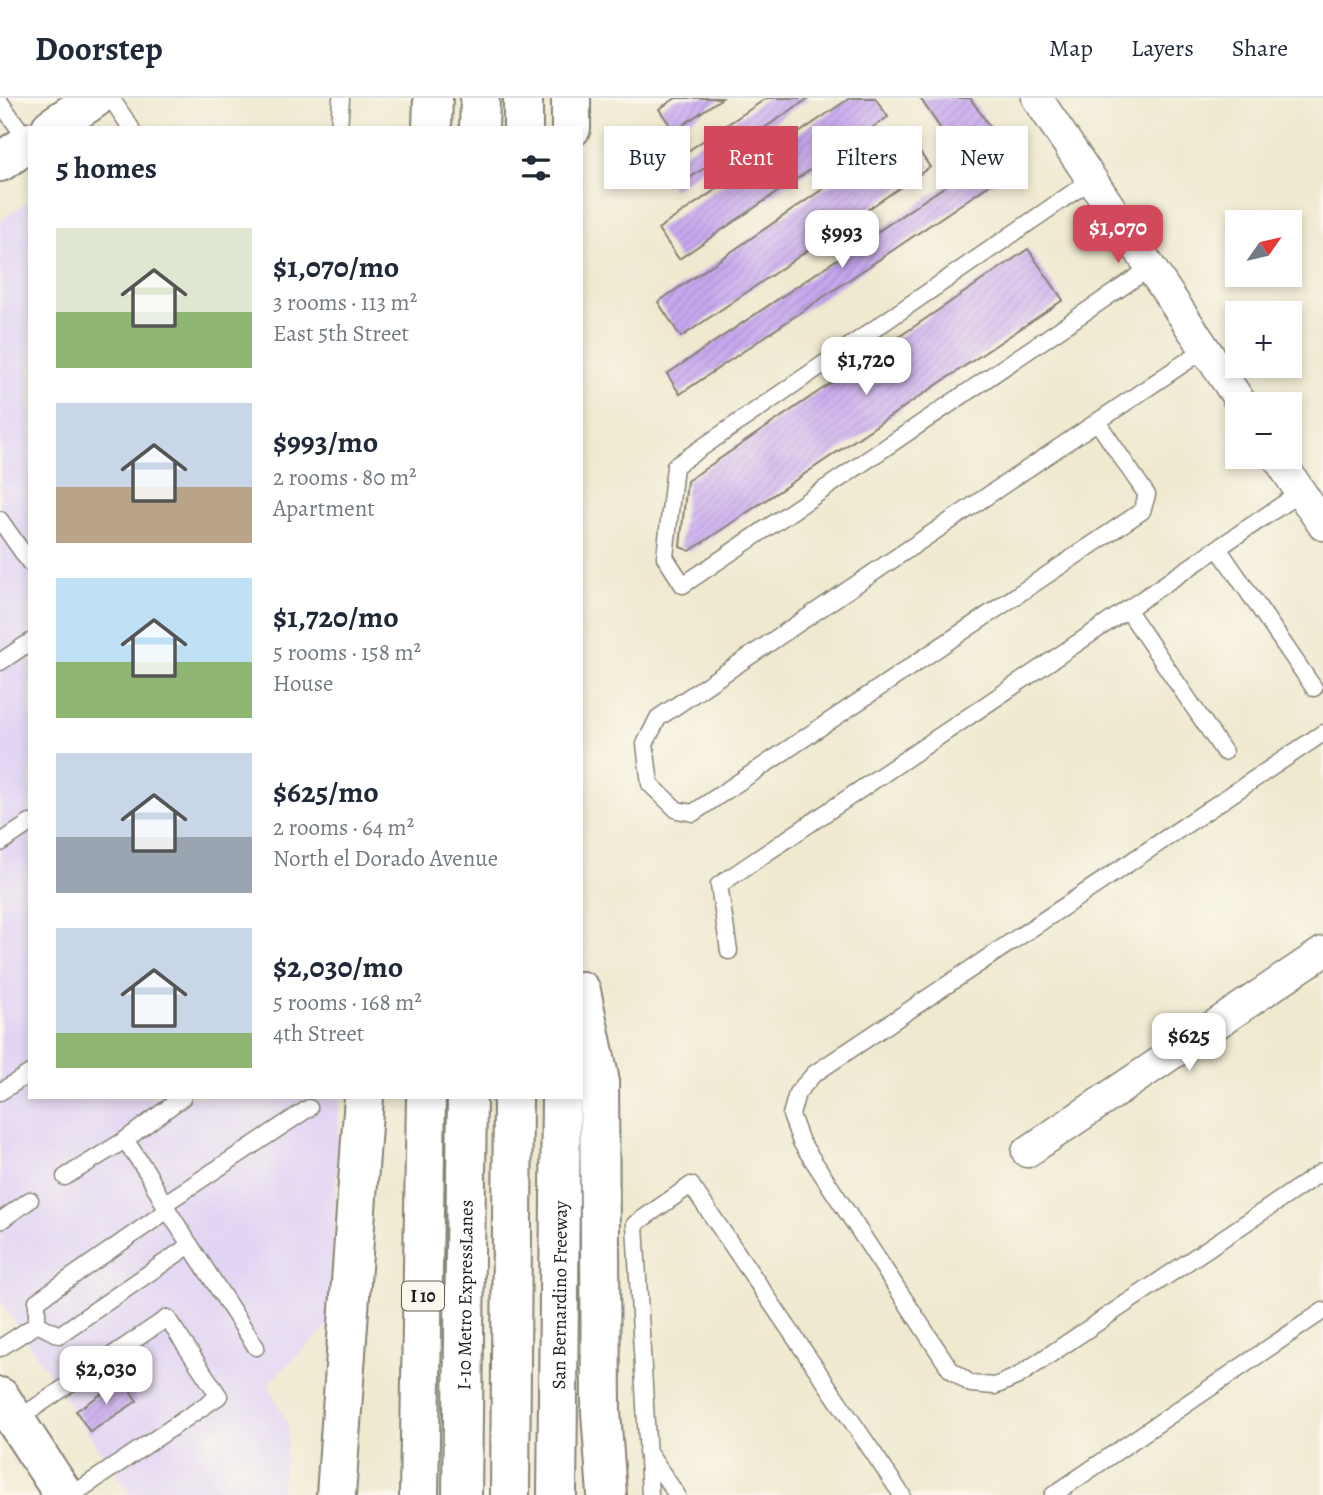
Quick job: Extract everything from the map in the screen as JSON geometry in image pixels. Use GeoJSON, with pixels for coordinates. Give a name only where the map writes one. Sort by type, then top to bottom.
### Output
{"type":"FeatureCollection","features":[{"type":"Feature","properties":{"kind":"main road"},"geometry":{"type":"LineString","coordinates":[[432,98],[432,126]]}},
{"type":"Feature","properties":{"kind":"main road"},"geometry":{"type":"LineString","coordinates":[[480,98],[480,126]]}},
{"type":"Feature","properties":{"kind":"main road"},"geometry":{"type":"LineString","coordinates":[[523,98],[523,126]]}},
{"type":"Feature","properties":{"kind":"main road"},"geometry":{"type":"LineString","coordinates":[[571,98],[571,126]]}},
{"type":"Feature","properties":{"kind":"main road"},"geometry":{"type":"LineString","coordinates":[[583,1001],[599,1077],[601,1412],[607,1495]]}},
{"type":"Feature","properties":{"kind":"main road"},"geometry":{"type":"LineString","coordinates":[[336,1495],[364,1099]]}},
{"type":"Feature","properties":{"kind":"main road","name":"I 10"},"geometry":{"type":"LineString","coordinates":[[419,1495],[426,1099]]}},
{"type":"Feature","properties":{"kind":"main road","name":"I-10 Metro ExpressLanes"},"geometry":{"type":"LineString","coordinates":[[462,1495],[467,1099]]}},
{"type":"Feature","properties":{"kind":"main road"},"geometry":{"type":"LineString","coordinates":[[510,1495],[513,1099]]}},
{"type":"Feature","properties":{"kind":"main road","name":"San Bernardino Freeway"},"geometry":{"type":"LineString","coordinates":[[557,1495],[561,1099]]}},
{"type":"Feature","properties":{"kind":"main road"},"geometry":{"type":"LineString","coordinates":[[8,1409],[64,1495]]}},
{"type":"Feature","properties":{"kind":"street"},"geometry":{"type":"LineString","coordinates":[[1037,98],[1234,392]]}},
{"type":"Feature","properties":{"kind":"street"},"geometry":{"type":"LineString","coordinates":[[1285,469],[1323,525]]}},
{"type":"Feature","properties":{"kind":"street"},"geometry":{"type":"LineString","coordinates":[[1027,1152],[1323,952]]}},
{"type":"Feature","properties":{"kind":"lane"},"geometry":{"type":"LineString","coordinates":[[111,98],[130,126]]}},
{"type":"Feature","properties":{"kind":"lane"},"geometry":{"type":"LineString","coordinates":[[339,126],[341,98]]}},
{"type":"Feature","properties":{"kind":"lane"},"geometry":{"type":"LineString","coordinates":[[0,102],[32,126]]}},
{"type":"Feature","properties":{"kind":"lane"},"geometry":{"type":"LineString","coordinates":[[1091,180],[675,466],[665,557],[683,585],[1150,268]]}},
{"type":"Feature","properties":{"kind":"lane"},"geometry":{"type":"LineString","coordinates":[[1098,423],[1147,495],[1142,511],[694,813],[677,810],[650,784],[645,744],[658,718],[1205,349]]}},
{"type":"Feature","properties":{"kind":"lane"},"geometry":{"type":"LineString","coordinates":[[729,951],[719,885],[1301,492]]}},
{"type":"Feature","properties":{"kind":"lane"},"geometry":{"type":"LineString","coordinates":[[0,520],[28,560]]}},
{"type":"Feature","properties":{"kind":"lane"},"geometry":{"type":"LineString","coordinates":[[1218,548],[1314,688]]}},
{"type":"Feature","properties":{"kind":"lane"},"geometry":{"type":"LineString","coordinates":[[1127,609],[1224,752]]}},
{"type":"Feature","properties":{"kind":"lane"},"geometry":{"type":"LineString","coordinates":[[0,662],[28,643]]}},
{"type":"Feature","properties":{"kind":"lane"},"geometry":{"type":"LineString","coordinates":[[1323,733],[814,1074],[797,1093],[791,1115],[801,1142],[950,1369],[971,1384],[995,1387],[1018,1376],[1323,1171]]}},
{"type":"Feature","properties":{"kind":"lane"},"geometry":{"type":"LineString","coordinates":[[0,843],[28,824]]}},
{"type":"Feature","properties":{"kind":"lane"},"geometry":{"type":"LineString","coordinates":[[0,1092],[28,1074]]}},
{"type":"Feature","properties":{"kind":"lane"},"geometry":{"type":"LineString","coordinates":[[65,1177],[125,1140],[180,1099]]}},
{"type":"Feature","properties":{"kind":"lane"},"geometry":{"type":"LineString","coordinates":[[37,1324],[37,1301],[309,1108]]}},
{"type":"Feature","properties":{"kind":"lane"},"geometry":{"type":"LineString","coordinates":[[125,1140],[256,1348]]}},
{"type":"Feature","properties":{"kind":"lane"},"geometry":{"type":"LineString","coordinates":[[650,1495],[635,1224],[691,1185],[902,1495]]}},
{"type":"Feature","properties":{"kind":"lane"},"geometry":{"type":"LineString","coordinates":[[0,1221],[30,1200]]}},
{"type":"Feature","properties":{"kind":"lane"},"geometry":{"type":"LineString","coordinates":[[37,1324],[59,1335],[190,1245]]}},
{"type":"Feature","properties":{"kind":"lane"},"geometry":{"type":"LineString","coordinates":[[1053,1495],[1323,1311]]}},
{"type":"Feature","properties":{"kind":"lane"},"geometry":{"type":"LineString","coordinates":[[8,1409],[167,1318],[219,1396],[72,1495]]}},
{"type":"Feature","properties":{"kind":"lane"},"geometry":{"type":"LineString","coordinates":[[0,1348],[37,1324]]}},
{"type":"Feature","properties":{"kind":"lane"},"geometry":{"type":"LineString","coordinates":[[647,1451],[677,1495]]}},
{"type":"Feature","properties":{"kind":"shaded area"},"geometry":{"type":"Polygon","coordinates":[[[28,201],[28,1099],[340,1099],[329,1326],[268,1383],[289,1427],[281,1495],[130,1495],[0,1301],[0,221],[28,201]]]}},
{"type":"Feature","properties":{"kind":"building"},"geometry":{"type":"Polygon","coordinates":[[[676,98],[722,98],[681,126],[671,126],[659,109],[676,98]]]}},
{"type":"Feature","properties":{"kind":"building"},"geometry":{"type":"Polygon","coordinates":[[[767,98],[809,98],[767,126],[725,126],[767,98]]]}},
{"type":"Feature","properties":{"kind":"building"},"geometry":{"type":"Polygon","coordinates":[[[850,98],[875,98],[888,117],[875,126],[812,126],[812,169],[798,178],[798,133],[850,98]]]}},
{"type":"Feature","properties":{"kind":"building"},"geometry":{"type":"Polygon","coordinates":[[[920,98],[970,98],[989,126],[939,126],[920,98]]]}},
{"type":"Feature","properties":{"kind":"building"},"geometry":{"type":"Polygon","coordinates":[[[704,140],[704,168],[690,178],[690,150],[704,140]]]}},
{"type":"Feature","properties":{"kind":"building"},"geometry":{"type":"Polygon","coordinates":[[[922,155],[930,167],[922,172],[922,155]]]}},
{"type":"Feature","properties":{"kind":"building"},"geometry":{"type":"Polygon","coordinates":[[[717,189],[782,189],[679,259],[658,229],[717,189]]]}},
{"type":"Feature","properties":{"kind":"building"},"geometry":{"type":"Polygon","coordinates":[[[823,189],[898,189],[681,337],[658,302],[823,189]]]}},
{"type":"Feature","properties":{"kind":"building"},"geometry":{"type":"Polygon","coordinates":[[[941,189],[983,189],[680,394],[667,374],[941,189]]]}},
{"type":"Feature","properties":{"kind":"building"},"geometry":{"type":"Polygon","coordinates":[[[1028,249],[1063,300],[690,551],[680,547],[687,481],[1028,249]]]}},
{"type":"Feature","properties":{"kind":"building"},"geometry":{"type":"Polygon","coordinates":[[[123,1380],[137,1401],[90,1432],[76,1411],[123,1380]]]}}]}
